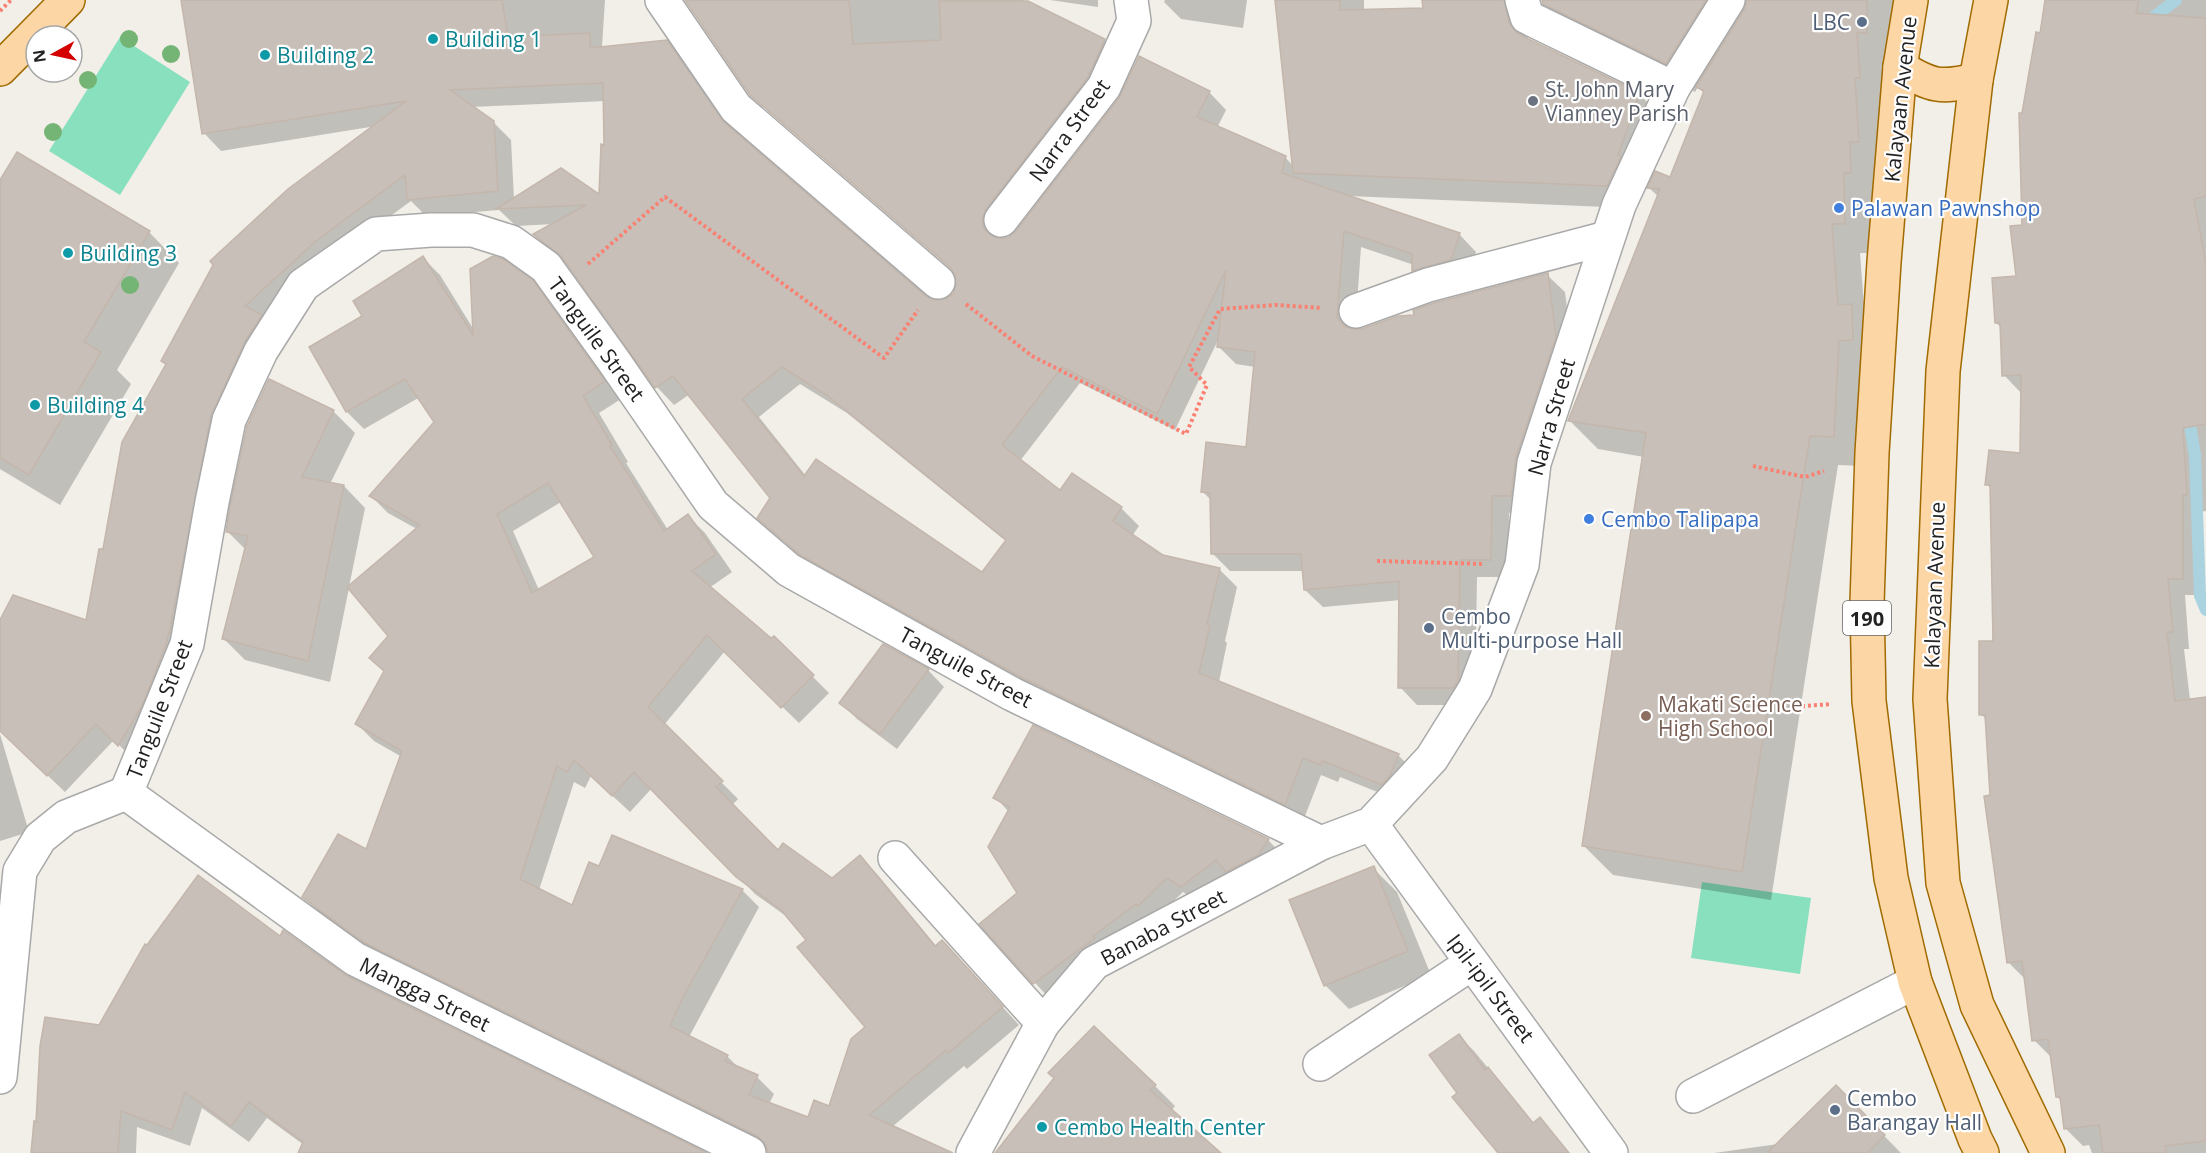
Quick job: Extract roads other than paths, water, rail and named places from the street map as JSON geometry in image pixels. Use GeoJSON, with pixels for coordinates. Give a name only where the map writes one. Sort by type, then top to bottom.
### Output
{"type":"FeatureCollection","features":[{"type":"Feature","properties":{"kind":"main road"},"geometry":{"type":"LineString","coordinates":[[0,69],[68,0]]}},
{"type":"Feature","properties":{"kind":"main road","name":"Kalayaan Avenue"},"geometry":{"type":"LineString","coordinates":[[1911,0],[1900,67],[1871,462],[1867,603],[1869,700],[1891,878],[1915,982],[1975,1139],[1983,1153]]}},
{"type":"Feature","properties":{"kind":"main road","name":"Kalayaan Avenue"},"geometry":{"type":"LineString","coordinates":[[1991,0],[1975,96],[1942,371],[1930,699],[1943,883],[1977,1005],[2048,1153]]}},
{"type":"Feature","properties":{"kind":"main road"},"geometry":{"type":"LineString","coordinates":[[1900,67],[1921,81],[1939,85],[1958,84],[1975,96]]}},
{"type":"Feature","properties":{"kind":"main road"},"geometry":{"type":"LineString","coordinates":[[1897,107],[1920,98],[1938,97],[1957,102],[1975,96]]}},
{"type":"Feature","properties":{"kind":"street"},"geometry":{"type":"LineString","coordinates":[[662,0],[736,108],[938,282]]}},
{"type":"Feature","properties":{"kind":"street","name":"Narra Street"},"geometry":{"type":"LineString","coordinates":[[1001,220],[1104,87],[1134,21],[1131,0]]}},
{"type":"Feature","properties":{"kind":"street"},"geometry":{"type":"LineString","coordinates":[[1522,0],[1527,17],[1673,88]]}},
{"type":"Feature","properties":{"kind":"street","name":"Narra Street"},"geometry":{"type":"LineString","coordinates":[[1371,824],[1432,758],[1475,689],[1521,565],[1534,463],[1619,205],[1673,88],[1728,0]]}},
{"type":"Feature","properties":{"kind":"street","name":"Tanguile Street"},"geometry":{"type":"LineString","coordinates":[[126,793],[187,644],[229,420],[261,351],[303,285],[376,234],[473,230],[511,242],[546,267],[713,506],[789,570],[1011,694],[1321,843]]}},
{"type":"Feature","properties":{"kind":"street"},"geometry":{"type":"LineString","coordinates":[[1356,311],[1428,285],[1607,238]]}},
{"type":"Feature","properties":{"kind":"street"},"geometry":{"type":"LineString","coordinates":[[0,1077],[20,872],[40,838],[66,817],[126,793]]}},
{"type":"Feature","properties":{"kind":"street","name":"Mangga Street"},"geometry":{"type":"LineString","coordinates":[[126,793],[355,959],[750,1153]]}},
{"type":"Feature","properties":{"kind":"street","name":"Banaba Street"},"geometry":{"type":"LineString","coordinates":[[974,1153],[1042,1023],[1094,963],[1321,843],[1371,824]]}},
{"type":"Feature","properties":{"kind":"street","name":"Ipil-ipil Street"},"geometry":{"type":"LineString","coordinates":[[1371,824],[1611,1153]]}},
{"type":"Feature","properties":{"kind":"street"},"geometry":{"type":"LineString","coordinates":[[895,858],[1042,1023]]}},
{"type":"Feature","properties":{"kind":"street"},"geometry":{"type":"LineString","coordinates":[[1320,1064],[1472,963]]}},
{"type":"Feature","properties":{"kind":"street"},"geometry":{"type":"LineString","coordinates":[[1693,1096],[1915,982]]}},
{"type":"Feature","properties":{"kind":"waterway"},"geometry":{"type":"LineString","coordinates":[[2146,23],[2176,0]]}},
{"type":"Feature","properties":{"kind":"waterway"},"geometry":{"type":"LineString","coordinates":[[2188,413],[2195,455],[2200,596],[2206,610]]}},
{"type":"Feature","properties":{"kind":"place","name":"LBC"},"geometry":{"type":"Point","coordinates":[1862,22]}},
{"type":"Feature","properties":{"kind":"place","name":"Building 1"},"geometry":{"type":"Point","coordinates":[433,39]}},
{"type":"Feature","properties":{"kind":"place","name":"Building 2"},"geometry":{"type":"Point","coordinates":[265,55]}},
{"type":"Feature","properties":{"kind":"place","name":"St. John Mary Vianney Parish"},"geometry":{"type":"Point","coordinates":[1533,101]}},
{"type":"Feature","properties":{"kind":"place","name":"Palawan Pawnshop"},"geometry":{"type":"Point","coordinates":[1839,208]}},
{"type":"Feature","properties":{"kind":"place","name":"Building 3"},"geometry":{"type":"Point","coordinates":[68,253]}},
{"type":"Feature","properties":{"kind":"place","name":"Building 4"},"geometry":{"type":"Point","coordinates":[35,405]}},
{"type":"Feature","properties":{"kind":"place","name":"Cembo Talipapa"},"geometry":{"type":"Point","coordinates":[1589,519]}},
{"type":"Feature","properties":{"kind":"place","name":"Cembo Multi-purpose Hall"},"geometry":{"type":"Point","coordinates":[1429,628]}},
{"type":"Feature","properties":{"kind":"place","name":"Makati Science High School"},"geometry":{"type":"Point","coordinates":[1646,716]}},
{"type":"Feature","properties":{"kind":"place","name":"Cembo Barangay Hall"},"geometry":{"type":"Point","coordinates":[1835,1110]}},
{"type":"Feature","properties":{"kind":"place","name":"Cembo Health Center"},"geometry":{"type":"Point","coordinates":[1042,1127]}}]}
